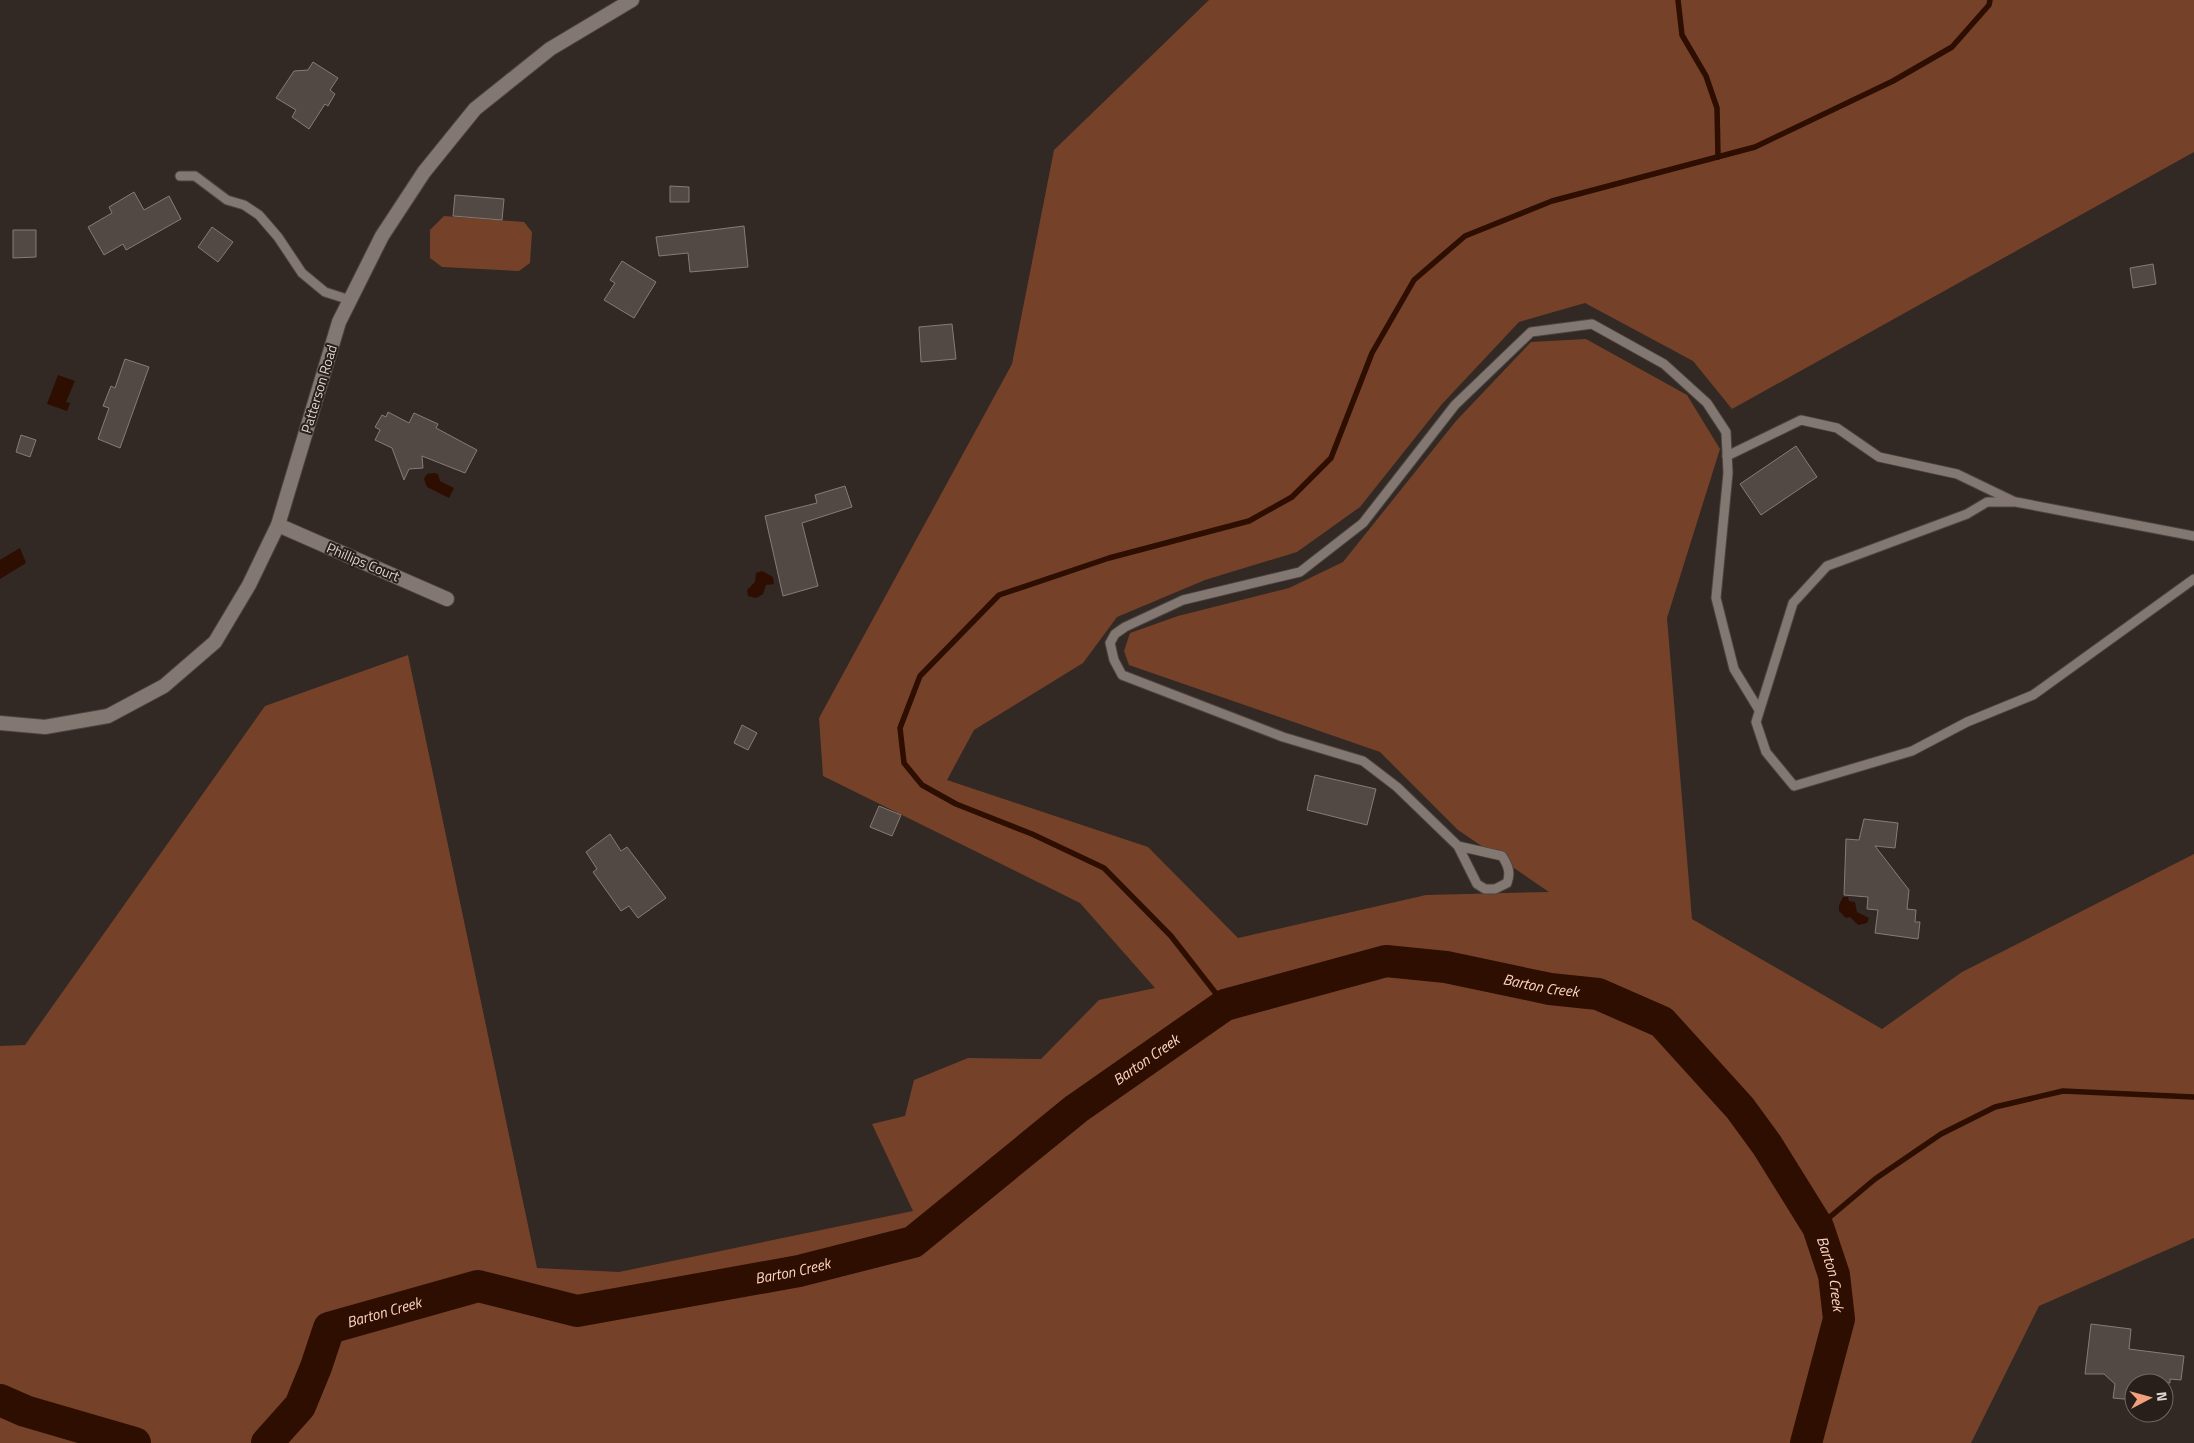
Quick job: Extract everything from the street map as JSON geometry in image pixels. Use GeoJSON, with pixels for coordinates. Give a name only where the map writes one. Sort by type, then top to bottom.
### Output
{"type":"FeatureCollection","features":[{"type":"Feature","properties":{"kind":"street","name":"Patterson Road"},"geometry":{"type":"LineString","coordinates":[[0,723],[45,727],[108,716],[164,686],[215,642],[250,585],[278,526],[340,322],[382,236],[424,172],[475,109],[550,49],[632,0]]}},
{"type":"Feature","properties":{"kind":"street","name":"Phillips Court"},"geometry":{"type":"LineString","coordinates":[[278,526],[447,599]]}},
{"type":"Feature","properties":{"kind":"lane"},"geometry":{"type":"LineString","coordinates":[[180,176],[195,176],[227,200],[244,205],[259,215],[278,237],[302,273],[325,292],[350,300]]}},
{"type":"Feature","properties":{"kind":"lane"},"geometry":{"type":"LineString","coordinates":[[1458,846],[1502,856],[1509,869],[1510,876],[1507,883],[1495,889],[1485,889],[1477,884],[1458,846],[1397,787],[1363,761],[1283,736],[1122,675],[1114,660],[1110,643],[1115,634],[1125,627],[1183,600],[1300,572],[1363,523],[1455,405],[1531,332],[1592,324],[1664,364],[1707,403],[1726,432],[1728,473],[1716,598],[1734,669],[1759,710]]}},
{"type":"Feature","properties":{"kind":"lane"},"geometry":{"type":"LineString","coordinates":[[1727,456],[1801,420],[1837,428],[1879,457],[1957,474],[2016,502]]}},
{"type":"Feature","properties":{"kind":"lane"},"geometry":{"type":"LineString","coordinates":[[2194,536],[2016,502],[1987,502],[1967,514],[1828,566],[1793,603],[1756,722],[1766,752],[1794,786],[1903,754],[1967,722],[2033,694],[2194,579]]}},
{"type":"Feature","properties":{"kind":"shaded area"},"geometry":{"type":"Polygon","coordinates":[[[1209,0],[2194,0],[2194,152],[1732,409],[1693,361],[1585,303],[1519,322],[1442,404],[1360,507],[1297,552],[1205,580],[1117,617],[1083,663],[974,730],[947,780],[1148,847],[1238,938],[1426,895],[1549,892],[1458,830],[1380,752],[1129,665],[1124,651],[1130,633],[1178,616],[1289,588],[1343,562],[1456,421],[1531,342],[1586,339],[1687,395],[1720,449],[1667,618],[1692,919],[1882,1029],[1962,972],[2194,854],[2194,1238],[2039,1306],[1971,1443],[0,1443],[0,1046],[25,1045],[265,706],[408,655],[537,1268],[619,1272],[913,1211],[872,1124],[905,1116],[914,1080],[968,1058],[1041,1059],[1099,1000],[1155,988],[1080,903],[823,776],[819,718],[1012,364],[1054,150],[1209,0]]]}},
{"type":"Feature","properties":{"kind":"shaded area"},"geometry":{"type":"Polygon","coordinates":[[[444,216],[524,222],[532,232],[530,263],[519,271],[442,267],[430,258],[430,230],[444,216]]]}},
{"type":"Feature","properties":{"kind":"shaded area"},"geometry":{"type":"Polygon","coordinates":[[[58,375],[75,381],[66,402],[70,403],[67,411],[47,404],[58,375]]]}},
{"type":"Feature","properties":{"kind":"shaded area"},"geometry":{"type":"Polygon","coordinates":[[[427,474],[438,474],[440,481],[454,488],[449,498],[427,487],[424,479],[427,474]]]}},
{"type":"Feature","properties":{"kind":"shaded area"},"geometry":{"type":"Polygon","coordinates":[[[20,548],[26,563],[0,579],[0,560],[20,548]]]}},
{"type":"Feature","properties":{"kind":"shaded area"},"geometry":{"type":"Polygon","coordinates":[[[762,571],[773,577],[774,584],[766,585],[763,594],[756,598],[748,596],[747,590],[755,582],[756,573],[762,571]]]}},
{"type":"Feature","properties":{"kind":"shaded area"},"geometry":{"type":"Polygon","coordinates":[[[1843,897],[1848,897],[1849,901],[1855,902],[1857,912],[1869,918],[1867,923],[1858,925],[1850,917],[1846,918],[1839,911],[1839,905],[1843,897]]]}},
{"type":"Feature","properties":{"kind":"building"},"geometry":{"type":"Polygon","coordinates":[[[313,62],[338,78],[330,90],[335,94],[328,106],[325,104],[309,129],[292,117],[296,110],[276,98],[294,71],[308,70],[313,62]]]}},
{"type":"Feature","properties":{"kind":"building"},"geometry":{"type":"Polygon","coordinates":[[[670,186],[689,187],[689,202],[670,202],[670,186]]]}},
{"type":"Feature","properties":{"kind":"building"},"geometry":{"type":"Polygon","coordinates":[[[134,192],[144,210],[169,196],[181,219],[126,250],[123,244],[104,255],[88,227],[112,213],[109,207],[134,192]]]}},
{"type":"Feature","properties":{"kind":"building"},"geometry":{"type":"Polygon","coordinates":[[[455,195],[504,199],[502,220],[453,216],[455,195]]]}},
{"type":"Feature","properties":{"kind":"building"},"geometry":{"type":"Polygon","coordinates":[[[744,226],[748,267],[690,272],[688,253],[659,256],[656,237],[744,226]]]}},
{"type":"Feature","properties":{"kind":"building"},"geometry":{"type":"Polygon","coordinates":[[[212,227],[233,242],[218,262],[198,247],[212,227]]]}},
{"type":"Feature","properties":{"kind":"building"},"geometry":{"type":"Polygon","coordinates":[[[13,230],[36,230],[36,257],[13,258],[13,230]]]}},
{"type":"Feature","properties":{"kind":"building"},"geometry":{"type":"Polygon","coordinates":[[[622,261],[656,282],[634,318],[604,300],[615,283],[610,280],[622,261]]]}},
{"type":"Feature","properties":{"kind":"building"},"geometry":{"type":"Polygon","coordinates":[[[2153,264],[2156,284],[2133,288],[2130,268],[2153,264]]]}},
{"type":"Feature","properties":{"kind":"building"},"geometry":{"type":"Polygon","coordinates":[[[952,324],[956,359],[921,362],[919,327],[952,324]]]}},
{"type":"Feature","properties":{"kind":"building"},"geometry":{"type":"Polygon","coordinates":[[[125,359],[149,367],[120,448],[98,439],[109,408],[103,406],[111,386],[115,388],[125,359]]]}},
{"type":"Feature","properties":{"kind":"building"},"geometry":{"type":"Polygon","coordinates":[[[388,412],[409,423],[414,413],[438,424],[436,428],[477,450],[465,473],[422,456],[423,468],[409,469],[404,480],[392,448],[375,440],[380,430],[375,427],[382,415],[386,417],[388,412]]]}},
{"type":"Feature","properties":{"kind":"building"},"geometry":{"type":"Polygon","coordinates":[[[21,435],[36,440],[30,457],[16,452],[21,435]]]}},
{"type":"Feature","properties":{"kind":"building"},"geometry":{"type":"Polygon","coordinates":[[[1796,446],[1817,477],[1761,515],[1740,484],[1796,446]]]}},
{"type":"Feature","properties":{"kind":"building"},"geometry":{"type":"Polygon","coordinates":[[[845,486],[852,507],[802,523],[818,586],[783,596],[765,516],[817,503],[815,495],[845,486]]]}},
{"type":"Feature","properties":{"kind":"building"},"geometry":{"type":"Polygon","coordinates":[[[742,725],[757,733],[748,750],[734,743],[742,725]]]}},
{"type":"Feature","properties":{"kind":"building"},"geometry":{"type":"Polygon","coordinates":[[[1315,775],[1376,789],[1367,825],[1307,810],[1315,775]]]}},
{"type":"Feature","properties":{"kind":"building"},"geometry":{"type":"Polygon","coordinates":[[[879,806],[901,815],[892,836],[870,827],[879,806]]]}},
{"type":"Feature","properties":{"kind":"building"},"geometry":{"type":"Polygon","coordinates":[[[1864,819],[1898,823],[1895,848],[1875,846],[1909,890],[1907,909],[1916,910],[1915,922],[1920,922],[1918,939],[1875,933],[1878,910],[1867,909],[1868,897],[1844,895],[1846,839],[1859,840],[1864,819]]]}},
{"type":"Feature","properties":{"kind":"building"},"geometry":{"type":"Polygon","coordinates":[[[610,834],[621,851],[627,847],[666,898],[638,918],[629,906],[621,911],[593,872],[597,869],[586,852],[610,834]]]}},
{"type":"Feature","properties":{"kind":"building"},"geometry":{"type":"Polygon","coordinates":[[[2091,1324],[2131,1329],[2129,1349],[2184,1356],[2181,1380],[2174,1379],[2174,1373],[2124,1373],[2124,1399],[2113,1398],[2115,1384],[2104,1374],[2085,1374],[2091,1324]]]}},
{"type":"Feature","properties":{"kind":"waterway"},"geometry":{"type":"LineString","coordinates":[[1678,0],[1682,35],[1706,76],[1717,108],[1718,157]]}},
{"type":"Feature","properties":{"kind":"waterway"},"geometry":{"type":"LineString","coordinates":[[1225,1005],[1171,936],[1104,868],[1032,834],[956,804],[922,785],[904,763],[900,728],[920,676],[999,595],[1109,558],[1249,521],[1292,497],[1331,458],[1372,353],[1414,280],[1465,236],[1552,201],[1755,147],[1893,81],[1952,47],[1989,5],[1990,0]]}},
{"type":"Feature","properties":{"kind":"waterway","name":"Barton Creek"},"geometry":{"type":"LineString","coordinates":[[267,1443],[300,1406],[329,1328],[478,1286],[577,1311],[799,1271],[913,1242],[1076,1109],[1225,1005],[1386,961],[1446,967],[1550,989],[1598,994],[1662,1022],[1740,1108],[1767,1145],[1818,1227],[1834,1275],[1839,1319],[1806,1443]]}},
{"type":"Feature","properties":{"kind":"waterway"},"geometry":{"type":"LineString","coordinates":[[1818,1227],[1875,1179],[1941,1134],[1995,1107],[2063,1091],[2194,1097]]}},
{"type":"Feature","properties":{"kind":"waterway","name":"Barton Creek"},"geometry":{"type":"LineString","coordinates":[[0,1400],[25,1411],[135,1443]]}}]}
